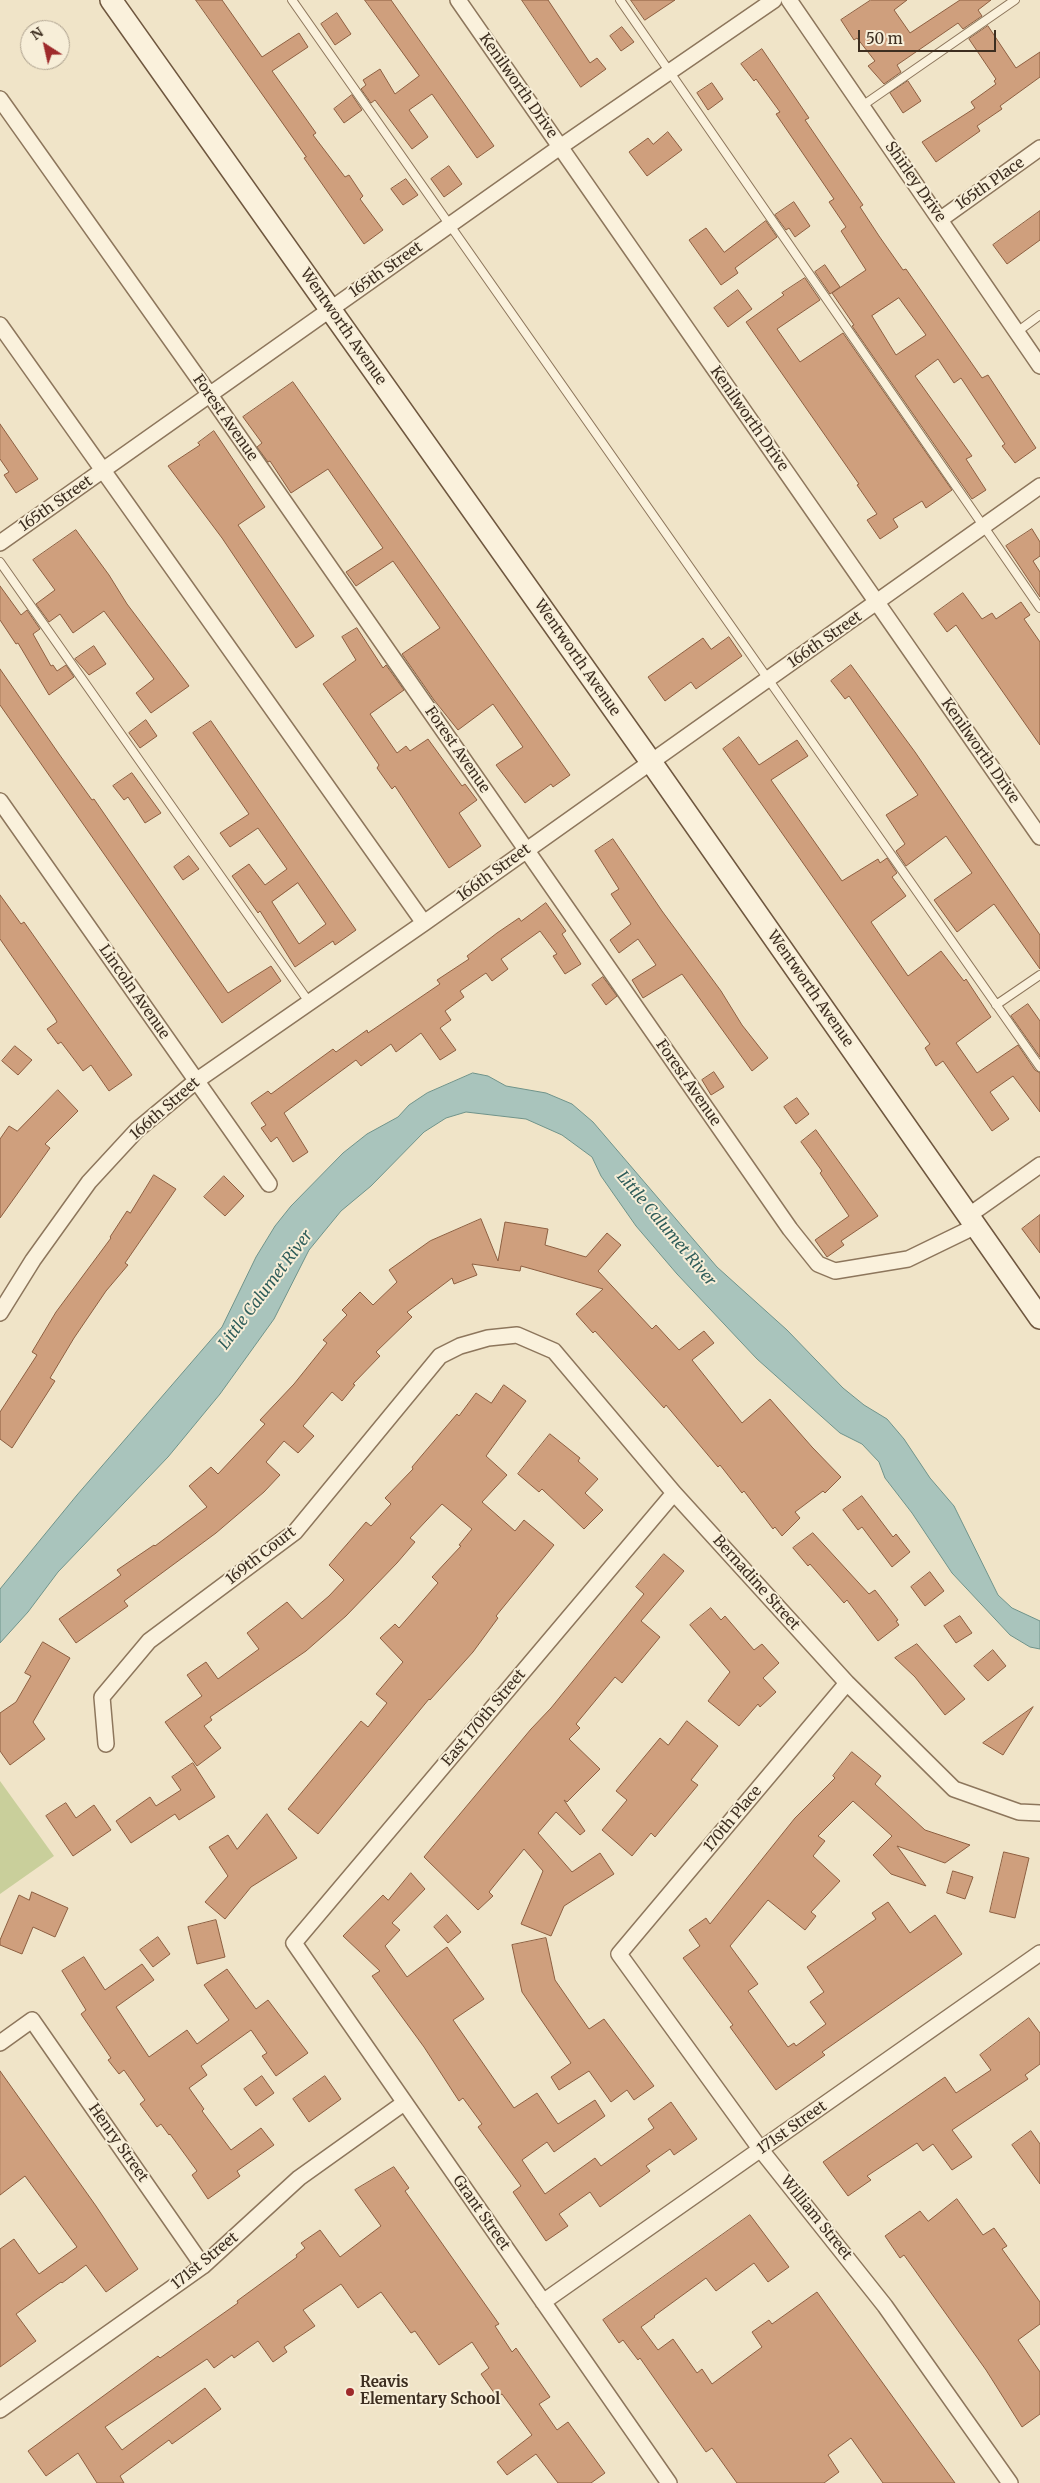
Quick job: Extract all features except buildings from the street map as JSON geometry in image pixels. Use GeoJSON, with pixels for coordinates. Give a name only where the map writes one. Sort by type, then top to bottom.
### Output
{"type":"FeatureCollection","features":[{"type":"Feature","properties":{"kind":"street","name":"Wentworth Avenue"},"geometry":{"type":"LineString","coordinates":[[111,0],[650,762],[1040,1318]]}},
{"type":"Feature","properties":{"kind":"street","name":"Kenilworth Drive"},"geometry":{"type":"LineString","coordinates":[[458,0],[1040,837]]}},
{"type":"Feature","properties":{"kind":"street","name":"165th Street"},"geometry":{"type":"LineString","coordinates":[[0,543],[560,147],[774,0]]}},
{"type":"Feature","properties":{"kind":"street","name":"Shirley Drive"},"geometry":{"type":"LineString","coordinates":[[789,0],[1040,366]]}},
{"type":"Feature","properties":{"kind":"street","name":"Forest Avenue"},"geometry":{"type":"LineString","coordinates":[[0,99],[210,396],[790,1229],[818,1264],[835,1272],[908,1259],[972,1221],[1040,1165]]}},
{"type":"Feature","properties":{"kind":"street","name":"165th Place"},"geometry":{"type":"LineString","coordinates":[[941,219],[1040,148]]}},
{"type":"Feature","properties":{"kind":"street"},"geometry":{"type":"LineString","coordinates":[[0,325],[102,472],[424,923]]}},
{"type":"Feature","properties":{"kind":"street","name":"166th Street"},"geometry":{"type":"LineString","coordinates":[[0,1314],[33,1260],[89,1182],[137,1130],[196,1080],[424,923],[1040,486]]}},
{"type":"Feature","properties":{"kind":"street","name":"Lincoln Avenue"},"geometry":{"type":"LineString","coordinates":[[0,801],[268,1184]]}},
{"type":"Feature","properties":{"kind":"street","name":"Bernadine Street"},"geometry":{"type":"LineString","coordinates":[[488,1338],[517,1335],[554,1351],[674,1493],[847,1683],[954,1789],[1019,1812],[1040,1813]]}},
{"type":"Feature","properties":{"kind":"street","name":"169th Court"},"geometry":{"type":"LineString","coordinates":[[106,1744],[102,1697],[149,1641],[295,1532],[440,1356],[460,1346],[488,1338]]}},
{"type":"Feature","properties":{"kind":"street","name":"East 170th Street"},"geometry":{"type":"LineString","coordinates":[[294,1943],[674,1493]]}},
{"type":"Feature","properties":{"kind":"street","name":"170th Place"},"geometry":{"type":"LineString","coordinates":[[619,1954],[847,1683]]}},
{"type":"Feature","properties":{"kind":"street","name":"Grant Street"},"geometry":{"type":"LineString","coordinates":[[294,1943],[669,2483]]}},
{"type":"Feature","properties":{"kind":"street","name":"171st Street"},"geometry":{"type":"LineString","coordinates":[[543,2302],[1040,1953]]}},
{"type":"Feature","properties":{"kind":"street","name":"William Street"},"geometry":{"type":"LineString","coordinates":[[619,1954],[761,2150],[886,2306],[1010,2483]]}},
{"type":"Feature","properties":{"kind":"street","name":"Henry Street"},"geometry":{"type":"LineString","coordinates":[[0,2043],[32,2020],[203,2266]]}},
{"type":"Feature","properties":{"kind":"street","name":"171st Street"},"geometry":{"type":"LineString","coordinates":[[0,2410],[203,2266],[299,2178],[404,2103]]}},
{"type":"Feature","properties":{"kind":"lane"},"geometry":{"type":"LineString","coordinates":[[292,0],[1040,1067]]}},
{"type":"Feature","properties":{"kind":"lane"},"geometry":{"type":"LineString","coordinates":[[620,0],[1040,608]]}},
{"type":"Feature","properties":{"kind":"lane"},"geometry":{"type":"LineString","coordinates":[[862,106],[1015,0]]}},
{"type":"Feature","properties":{"kind":"lane"},"geometry":{"type":"LineString","coordinates":[[1017,332],[1040,316]]}},
{"type":"Feature","properties":{"kind":"lane"},"geometry":{"type":"LineString","coordinates":[[0,562],[309,1002]]}},
{"type":"Feature","properties":{"kind":"lane"},"geometry":{"type":"LineString","coordinates":[[996,1005],[1040,975]]}},
{"type":"Feature","properties":{"kind":"green space"},"geometry":{"type":"Polygon","coordinates":[[[0,1781],[54,1856],[0,1894],[0,1781]]]}},
{"type":"Feature","properties":{"kind":"water","name":"Little Calumet River"},"geometry":{"type":"Polygon","coordinates":[[[473,1073],[488,1076],[506,1086],[546,1093],[572,1104],[593,1122],[717,1267],[787,1330],[843,1388],[864,1405],[887,1419],[904,1439],[930,1478],[954,1506],[998,1595],[1012,1608],[1040,1621],[1040,1649],[1030,1647],[1010,1635],[952,1573],[912,1513],[885,1478],[879,1462],[862,1444],[840,1433],[757,1359],[677,1274],[636,1226],[601,1176],[592,1157],[562,1135],[526,1119],[466,1112],[446,1118],[424,1132],[371,1186],[341,1211],[309,1250],[274,1319],[220,1394],[168,1457],[58,1572],[28,1612],[0,1643],[0,1589],[77,1495],[222,1327],[256,1257],[275,1226],[291,1206],[343,1153],[367,1134],[398,1117],[409,1105],[427,1093],[473,1073]]]}},
{"type":"Feature","properties":{"kind":"place","name":"Reavis Elementary School"},"geometry":{"type":"Point","coordinates":[350,2392]}}]}
